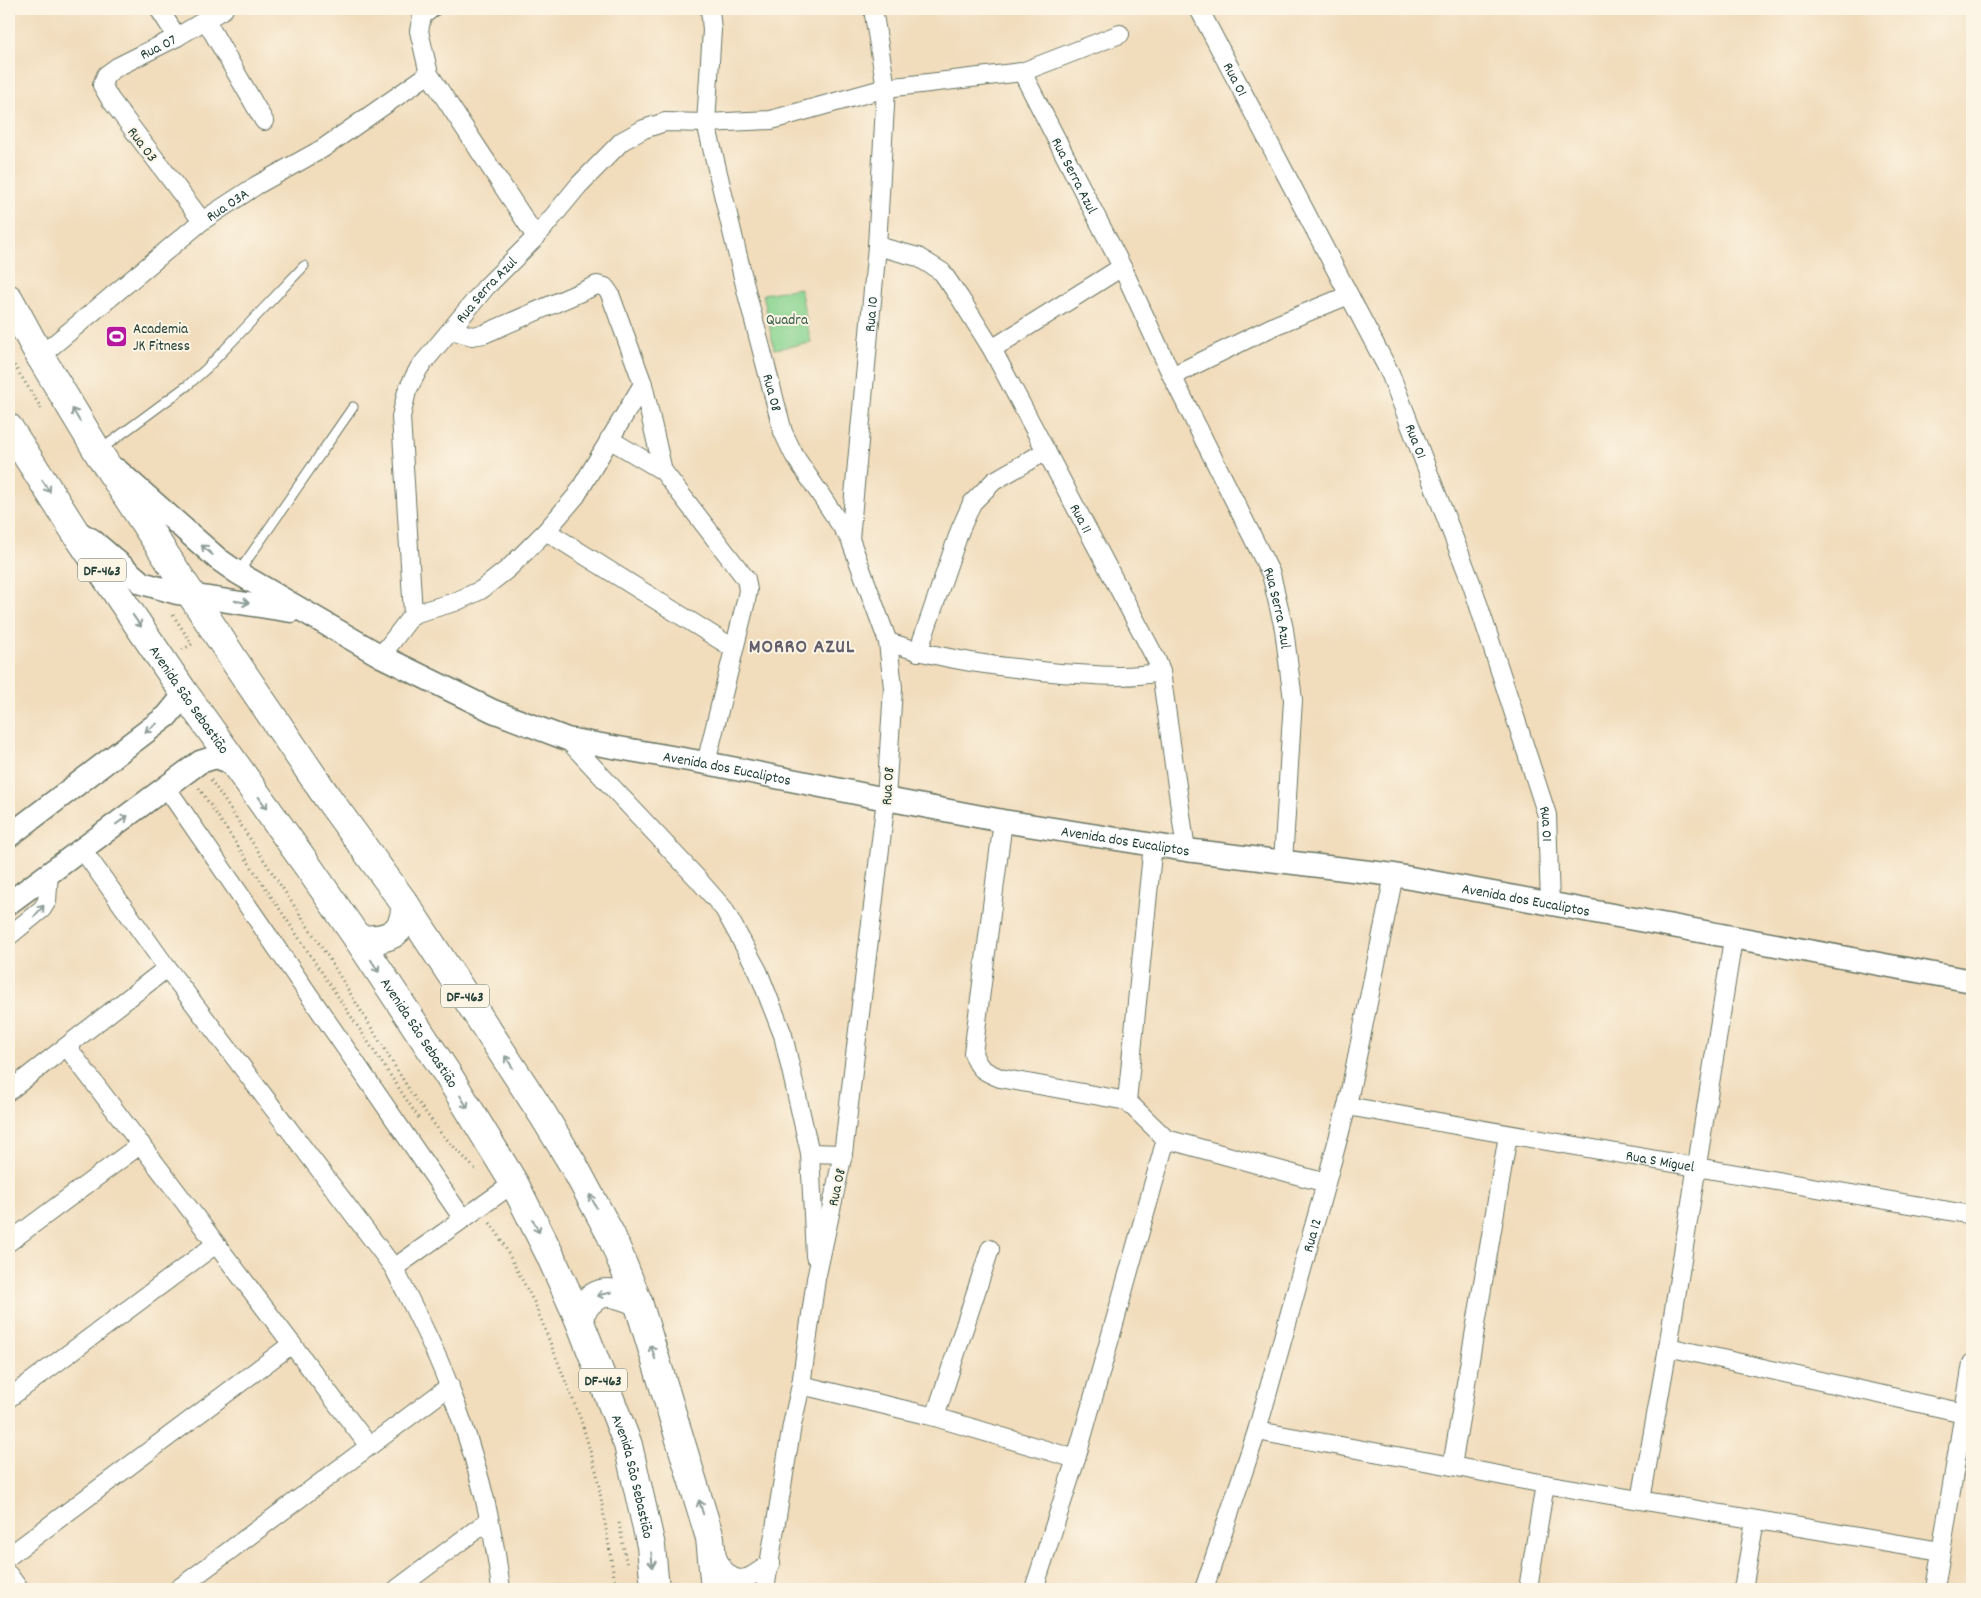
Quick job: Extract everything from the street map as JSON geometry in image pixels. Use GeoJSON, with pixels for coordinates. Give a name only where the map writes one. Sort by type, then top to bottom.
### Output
{"type":"FeatureCollection","features":[{"type":"Feature","properties":{"kind":"main road","name":"DF-463"},"geometry":{"type":"LineString","coordinates":[[10,303],[100,454],[238,666],[326,797],[404,904],[543,1115],[574,1166],[611,1235],[638,1302],[710,1538],[715,1589]]}},
{"type":"Feature","properties":{"kind":"main road","name":"Avenida São Sebastião"},"geometry":{"type":"LineString","coordinates":[[12,442],[185,694],[358,939],[448,1074],[514,1183],[578,1317],[628,1445],[651,1546],[655,1589]]}},
{"type":"Feature","properties":{"kind":"main road"},"geometry":{"type":"LineString","coordinates":[[358,939],[378,939],[391,934],[401,926],[405,918],[404,904]]}},
{"type":"Feature","properties":{"kind":"main road"},"geometry":{"type":"LineString","coordinates":[[578,1317],[584,1305],[593,1297],[604,1292],[613,1292],[638,1302]]}},
{"type":"Feature","properties":{"kind":"street"},"geometry":{"type":"LineString","coordinates":[[159,9],[177,37]]}},
{"type":"Feature","properties":{"kind":"street","name":"Rua 07"},"geometry":{"type":"LineString","coordinates":[[117,68],[177,37],[224,9]]}},
{"type":"Feature","properties":{"kind":"street"},"geometry":{"type":"LineString","coordinates":[[430,9],[422,16],[419,31],[429,74],[536,237]]}},
{"type":"Feature","properties":{"kind":"street","name":"Rua 08"},"geometry":{"type":"LineString","coordinates":[[710,9],[712,30],[706,123],[747,294],[783,432],[794,454],[850,539],[888,642],[893,688],[886,800],[843,1154],[816,1279],[801,1385],[792,1425],[771,1563],[765,1589]]}},
{"type":"Feature","properties":{"kind":"street","name":"Rua 10"},"geometry":{"type":"LineString","coordinates":[[850,539],[878,246],[886,88],[873,9]]}},
{"type":"Feature","properties":{"kind":"street","name":"Rua 01"},"geometry":{"type":"LineString","coordinates":[[1199,9],[1390,373],[1481,613],[1547,814],[1550,903]]}},
{"type":"Feature","properties":{"kind":"street"},"geometry":{"type":"LineString","coordinates":[[205,20],[264,121]]}},
{"type":"Feature","properties":{"kind":"street"},"geometry":{"type":"LineString","coordinates":[[886,88],[1022,72],[1120,34]]}},
{"type":"Feature","properties":{"kind":"street","name":"Rua 03"},"geometry":{"type":"LineString","coordinates":[[117,68],[106,75],[102,85],[110,99],[202,221]]}},
{"type":"Feature","properties":{"kind":"street","name":"Rua Serra Azul"},"geometry":{"type":"LineString","coordinates":[[1022,72],[1122,268],[1172,376],[1271,574],[1284,629],[1293,700],[1283,862]]}},
{"type":"Feature","properties":{"kind":"street","name":"Rua 03A"},"geometry":{"type":"LineString","coordinates":[[40,356],[202,221],[257,185],[322,150],[429,74]]}},
{"type":"Feature","properties":{"kind":"street","name":"Rua Serra Azul"},"geometry":{"type":"LineString","coordinates":[[413,614],[401,417],[406,391],[419,368],[486,287],[536,237],[579,184],[622,141],[644,129],[665,122],[706,123],[771,120],[886,88]]}},
{"type":"Feature","properties":{"kind":"street","name":"Rua 11"},"geometry":{"type":"LineString","coordinates":[[878,246],[918,257],[942,272],[992,349],[1157,661],[1161,672],[1186,850]]}},
{"type":"Feature","properties":{"kind":"street"},"geometry":{"type":"LineString","coordinates":[[992,349],[1122,268]]}},
{"type":"Feature","properties":{"kind":"street"},"geometry":{"type":"LineString","coordinates":[[451,330],[472,336],[484,334],[597,285],[605,287],[610,294],[643,384],[663,471]]}},
{"type":"Feature","properties":{"kind":"street"},"geometry":{"type":"LineString","coordinates":[[1172,376],[1276,325],[1349,295]]}},
{"type":"Feature","properties":{"kind":"street"},"geometry":{"type":"LineString","coordinates":[[380,656],[413,614],[455,602],[481,590],[509,568],[546,531],[576,496],[643,384]]}},
{"type":"Feature","properties":{"kind":"street"},"geometry":{"type":"LineString","coordinates":[[609,438],[663,471],[746,580],[748,590],[746,601],[706,763]]}},
{"type":"Feature","properties":{"kind":"street"},"geometry":{"type":"LineString","coordinates":[[918,652],[960,530],[972,503],[994,481],[1046,451]]}},
{"type":"Feature","properties":{"kind":"street"},"geometry":{"type":"LineString","coordinates":[[100,454],[218,559],[307,614]]}},
{"type":"Feature","properties":{"kind":"street","name":"Avenida São Sebastião"},"geometry":{"type":"LineString","coordinates":[[74,530],[92,540],[142,583],[177,593],[307,614]]}},
{"type":"Feature","properties":{"kind":"street"},"geometry":{"type":"LineString","coordinates":[[546,531],[733,648]]}},
{"type":"Feature","properties":{"kind":"street","name":"Avenida dos Eucaliptos"},"geometry":{"type":"LineString","coordinates":[[307,614],[380,656],[493,711],[567,739],[706,763],[886,800],[1003,821],[1186,850],[1394,876],[1972,981]]}},
{"type":"Feature","properties":{"kind":"street"},"geometry":{"type":"LineString","coordinates":[[888,642],[918,652],[984,665],[1113,677],[1142,676],[1161,672]]}},
{"type":"Feature","properties":{"kind":"street"},"geometry":{"type":"LineString","coordinates":[[9,836],[167,716],[185,694]]}},
{"type":"Feature","properties":{"kind":"street"},"geometry":{"type":"LineString","coordinates":[[567,739],[696,876],[724,909],[758,972],[783,1035],[810,1153],[816,1279]]}},
{"type":"Feature","properties":{"kind":"street"},"geometry":{"type":"LineString","coordinates":[[9,903],[166,787],[209,758],[216,757],[234,764]]}},
{"type":"Feature","properties":{"kind":"street"},"geometry":{"type":"LineString","coordinates":[[166,787],[463,1219]]}},
{"type":"Feature","properties":{"kind":"street"},"geometry":{"type":"LineString","coordinates":[[1003,821],[973,1053],[978,1066],[1000,1078],[1127,1101],[1166,1139],[1326,1183]]}},
{"type":"Feature","properties":{"kind":"street"},"geometry":{"type":"LineString","coordinates":[[1127,1101],[1153,844]]}},
{"type":"Feature","properties":{"kind":"street"},"geometry":{"type":"LineString","coordinates":[[82,848],[167,968],[394,1268],[450,1386],[472,1456],[489,1520],[501,1589]]}},
{"type":"Feature","properties":{"kind":"street"},"geometry":{"type":"LineString","coordinates":[[9,936],[42,910],[47,901],[49,873]]}},
{"type":"Feature","properties":{"kind":"street","name":"Rua 12"},"geometry":{"type":"LineString","coordinates":[[1209,1588],[1257,1431],[1326,1183],[1346,1106],[1394,876]]}},
{"type":"Feature","properties":{"kind":"street"},"geometry":{"type":"LineString","coordinates":[[1641,1500],[1668,1347],[1733,939]]}},
{"type":"Feature","properties":{"kind":"street"},"geometry":{"type":"LineString","coordinates":[[9,1090],[167,968]]}},
{"type":"Feature","properties":{"kind":"street"},"geometry":{"type":"LineString","coordinates":[[67,1047],[369,1446]]}},
{"type":"Feature","properties":{"kind":"street","name":"Rua S Miguel"},"geometry":{"type":"LineString","coordinates":[[1346,1106],[1972,1215]]}},
{"type":"Feature","properties":{"kind":"street"},"geometry":{"type":"LineString","coordinates":[[1452,1466],[1508,1135]]}},
{"type":"Feature","properties":{"kind":"street"},"geometry":{"type":"LineString","coordinates":[[1034,1589],[1076,1459],[1166,1139]]}},
{"type":"Feature","properties":{"kind":"street"},"geometry":{"type":"LineString","coordinates":[[9,1242],[141,1144]]}},
{"type":"Feature","properties":{"kind":"street"},"geometry":{"type":"LineString","coordinates":[[810,1153],[843,1154]]}},
{"type":"Feature","properties":{"kind":"street"},"geometry":{"type":"LineString","coordinates":[[394,1268],[514,1183]]}},
{"type":"Feature","properties":{"kind":"street"},"geometry":{"type":"LineString","coordinates":[[12,1390],[216,1244]]}},
{"type":"Feature","properties":{"kind":"street"},"geometry":{"type":"LineString","coordinates":[[935,1418],[990,1249]]}},
{"type":"Feature","properties":{"kind":"street"},"geometry":{"type":"LineString","coordinates":[[9,1556],[292,1344]]}},
{"type":"Feature","properties":{"kind":"street"},"geometry":{"type":"LineString","coordinates":[[1668,1347],[1964,1413]]}},
{"type":"Feature","properties":{"kind":"street"},"geometry":{"type":"LineString","coordinates":[[1936,1589],[1972,1364]]}},
{"type":"Feature","properties":{"kind":"street"},"geometry":{"type":"LineString","coordinates":[[801,1385],[935,1418],[1076,1459]]}},
{"type":"Feature","properties":{"kind":"street"},"geometry":{"type":"LineString","coordinates":[[178,1589],[450,1386]]}},
{"type":"Feature","properties":{"kind":"street"},"geometry":{"type":"LineString","coordinates":[[1257,1431],[1545,1484],[1941,1551]]}},
{"type":"Feature","properties":{"kind":"street"},"geometry":{"type":"LineString","coordinates":[[1528,1589],[1545,1484]]}},
{"type":"Feature","properties":{"kind":"street"},"geometry":{"type":"LineString","coordinates":[[397,1589],[489,1520]]}},
{"type":"Feature","properties":{"kind":"street"},"geometry":{"type":"LineString","coordinates":[[1743,1589],[1754,1520]]}},
{"type":"Feature","properties":{"kind":"street"},"geometry":{"type":"LineString","coordinates":[[710,1538],[720,1566],[732,1577],[746,1579],[771,1563]]}},
{"type":"Feature","properties":{"kind":"street"},"geometry":{"type":"LineString","coordinates":[[9,1575],[19,1589]]}},
{"type":"Feature","properties":{"kind":"lane"},"geometry":{"type":"LineString","coordinates":[[100,454],[206,369],[304,266]]}},
{"type":"Feature","properties":{"kind":"lane"},"geometry":{"type":"LineString","coordinates":[[238,573],[353,407]]}},
{"type":"Feature","properties":{"kind":"path"},"geometry":{"type":"LineString","coordinates":[[9,357],[46,415]]}},
{"type":"Feature","properties":{"kind":"path"},"geometry":{"type":"LineString","coordinates":[[156,588],[192,644],[164,661]]}},
{"type":"Feature","properties":{"kind":"green space","name":"Quadra"},"geometry":{"type":"Polygon","coordinates":[[[800,288],[811,343],[774,349],[763,294],[800,288]]]}},
{"type":"Feature","properties":{"kind":"place","name":"Academia JK Fitness"},"geometry":{"type":"Point","coordinates":[117,337]}},
{"type":"Feature","properties":{"kind":"district","name":"MORRO AZUL"},"geometry":{"type":"Point","coordinates":[802,645]}}]}
